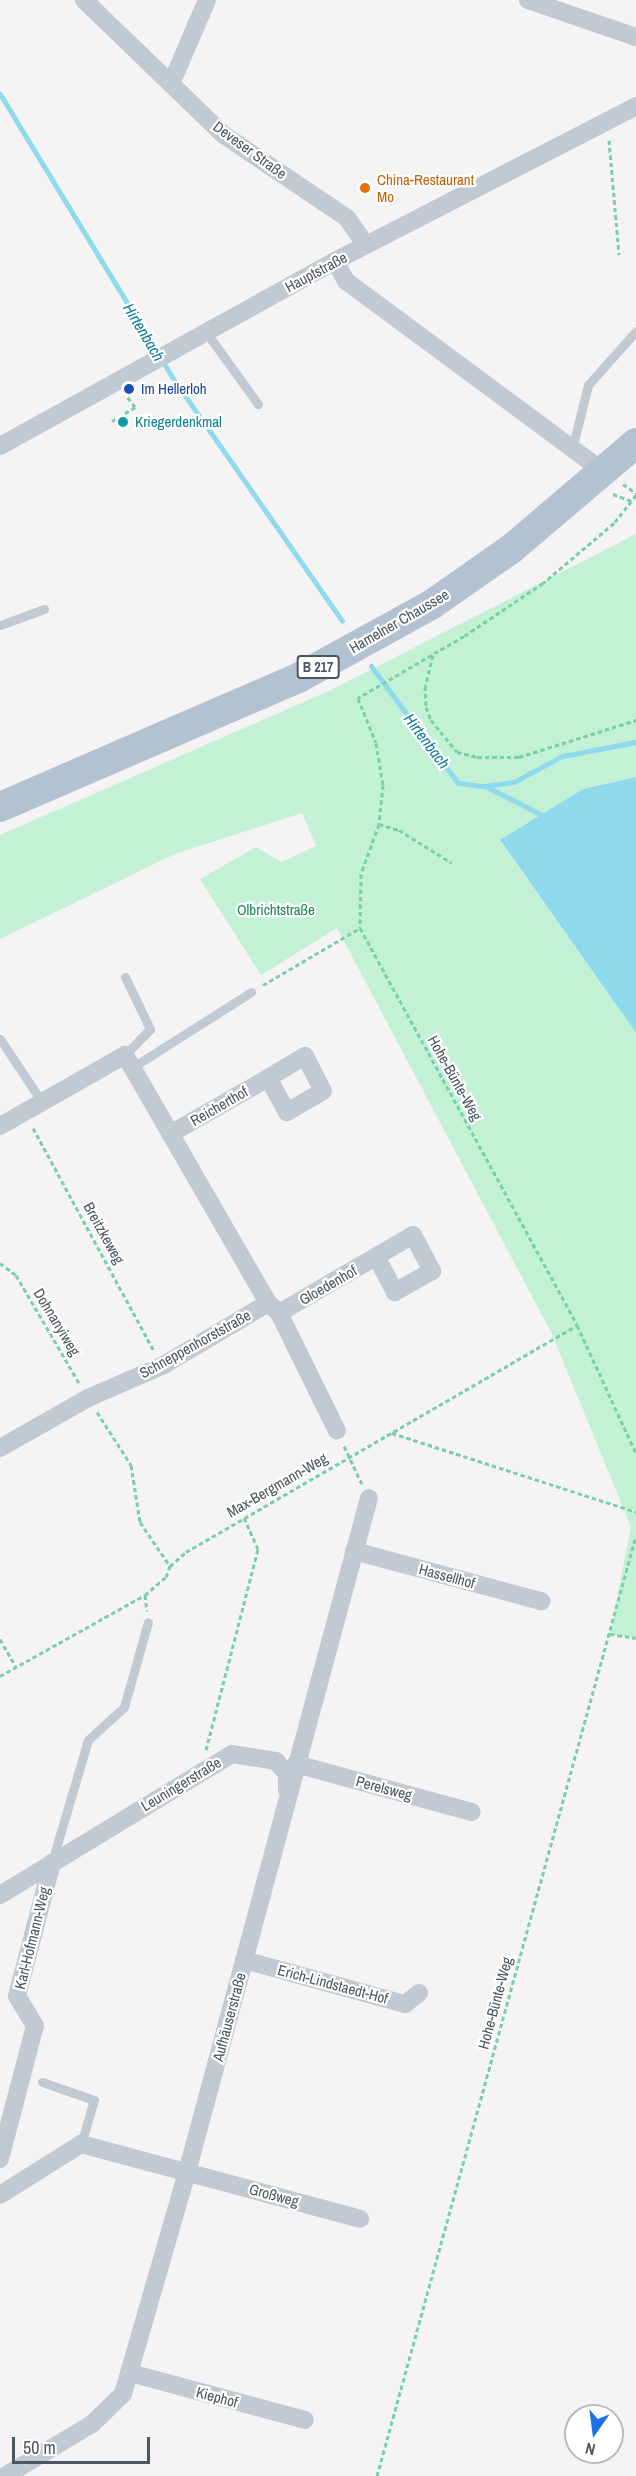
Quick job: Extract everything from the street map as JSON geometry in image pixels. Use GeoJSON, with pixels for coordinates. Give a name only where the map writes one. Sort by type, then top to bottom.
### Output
{"type":"FeatureCollection","features":[{"type":"Feature","properties":{"kind":"main road","name":"Hamelner Chaussee"},"geometry":{"type":"LineString","coordinates":[[0,807],[300,677],[431,605],[511,549],[604,472],[636,442]]}},
{"type":"Feature","properties":{"kind":"street","name":"Deveser Straße"},"geometry":{"type":"LineString","coordinates":[[84,0],[224,135],[347,218],[366,245]]}},
{"type":"Feature","properties":{"kind":"street"},"geometry":{"type":"LineString","coordinates":[[171,84],[207,0]]}},
{"type":"Feature","properties":{"kind":"street"},"geometry":{"type":"LineString","coordinates":[[528,0],[636,38]]}},
{"type":"Feature","properties":{"kind":"street","name":"Hauptstraße"},"geometry":{"type":"LineString","coordinates":[[0,446],[118,384],[206,332],[335,261],[636,106]]}},
{"type":"Feature","properties":{"kind":"street"},"geometry":{"type":"LineString","coordinates":[[335,261],[346,280],[573,445],[604,472]]}},
{"type":"Feature","properties":{"kind":"street"},"geometry":{"type":"LineString","coordinates":[[0,1126],[42,1102],[129,1061],[274,1308],[337,1431]]}},
{"type":"Feature","properties":{"kind":"street","name":"Reicherthof"},"geometry":{"type":"LineString","coordinates":[[170,1134],[268,1078]]}},
{"type":"Feature","properties":{"kind":"street","name":"Gloedenhof"},"geometry":{"type":"LineString","coordinates":[[274,1308],[376,1257]]}},
{"type":"Feature","properties":{"kind":"street","name":"Schneppenhorststraße"},"geometry":{"type":"LineString","coordinates":[[0,1448],[88,1398],[162,1366],[274,1308]]}},
{"type":"Feature","properties":{"kind":"street","name":"Aufhäuserstraße"},"geometry":{"type":"LineString","coordinates":[[4,2476],[108,2412],[123,2394],[187,2172],[369,1498]]}},
{"type":"Feature","properties":{"kind":"street","name":"Hassellhof"},"geometry":{"type":"LineString","coordinates":[[354,1551],[541,1601]]}},
{"type":"Feature","properties":{"kind":"street","name":"Leuningerstraße"},"geometry":{"type":"LineString","coordinates":[[0,1895],[201,1770],[232,1754],[276,1761],[287,1774],[287,1804]]}},
{"type":"Feature","properties":{"kind":"street","name":"Perelsweg"},"geometry":{"type":"LineString","coordinates":[[296,1764],[472,1812]]}},
{"type":"Feature","properties":{"kind":"street","name":"Karl-Hofmann-Weg"},"geometry":{"type":"LineString","coordinates":[[2,2153],[35,2026],[17,1996],[52,1863]]}},
{"type":"Feature","properties":{"kind":"street","name":"Erich-Lindstaedt-Hof"},"geometry":{"type":"LineString","coordinates":[[244,1960],[405,2004],[419,1993]]}},
{"type":"Feature","properties":{"kind":"street"},"geometry":{"type":"LineString","coordinates":[[0,2194],[81,2144]]}},
{"type":"Feature","properties":{"kind":"street","name":"Großweg"},"geometry":{"type":"LineString","coordinates":[[81,2144],[360,2219]]}},
{"type":"Feature","properties":{"kind":"street","name":"Kiephof"},"geometry":{"type":"LineString","coordinates":[[130,2373],[305,2420]]}},
{"type":"Feature","properties":{"kind":"lane"},"geometry":{"type":"LineString","coordinates":[[573,445],[588,385],[636,331]]}},
{"type":"Feature","properties":{"kind":"lane"},"geometry":{"type":"LineString","coordinates":[[206,332],[258,404]]}},
{"type":"Feature","properties":{"kind":"lane"},"geometry":{"type":"LineString","coordinates":[[0,625],[44,609]]}},
{"type":"Feature","properties":{"kind":"lane"},"geometry":{"type":"LineString","coordinates":[[125,977],[150,1029],[129,1061]]}},
{"type":"Feature","properties":{"kind":"lane"},"geometry":{"type":"LineString","coordinates":[[129,1061],[252,992]]}},
{"type":"Feature","properties":{"kind":"lane"},"geometry":{"type":"LineString","coordinates":[[0,1038],[42,1102]]}},
{"type":"Feature","properties":{"kind":"lane"},"geometry":{"type":"LineString","coordinates":[[52,1863],[88,1740],[124,1707],[148,1622]]}},
{"type":"Feature","properties":{"kind":"lane"},"geometry":{"type":"LineString","coordinates":[[42,2082],[94,2100],[81,2144]]}},
{"type":"Feature","properties":{"kind":"path"},"geometry":{"type":"LineString","coordinates":[[602,124],[612,146],[619,255]]}},
{"type":"Feature","properties":{"kind":"path"},"geometry":{"type":"LineString","coordinates":[[112,421],[135,407],[118,384]]}},
{"type":"Feature","properties":{"kind":"path"},"geometry":{"type":"LineString","coordinates":[[636,495],[614,523],[543,583],[433,655],[425,686],[426,707],[431,720],[457,752],[477,757],[519,757],[636,720]]}},
{"type":"Feature","properties":{"kind":"path","name":"Hohe-Bünte-Weg"},"geometry":{"type":"LineString","coordinates":[[433,655],[358,698],[376,743],[383,785],[379,824],[361,874],[360,928],[577,1324],[636,1452]]}},
{"type":"Feature","properties":{"kind":"path"},"geometry":{"type":"LineString","coordinates":[[379,824],[399,830],[452,863]]}},
{"type":"Feature","properties":{"kind":"path"},"geometry":{"type":"LineString","coordinates":[[252,992],[360,928]]}},
{"type":"Feature","properties":{"kind":"path","name":"Breitzkeweg"},"geometry":{"type":"LineString","coordinates":[[24,1112],[162,1366]]}},
{"type":"Feature","properties":{"kind":"path","name":"Dohnanyiweg"},"geometry":{"type":"LineString","coordinates":[[0,1263],[15,1275],[88,1398]]}},
{"type":"Feature","properties":{"kind":"path","name":"Max-Bergmann-Weg"},"geometry":{"type":"LineString","coordinates":[[0,1676],[145,1595],[166,1577],[170,1566],[186,1552],[577,1324]]}},
{"type":"Feature","properties":{"kind":"path"},"geometry":{"type":"LineString","coordinates":[[88,1398],[131,1465],[140,1522],[170,1566]]}},
{"type":"Feature","properties":{"kind":"path"},"geometry":{"type":"LineString","coordinates":[[337,1431],[369,1498]]}},
{"type":"Feature","properties":{"kind":"path"},"geometry":{"type":"LineString","coordinates":[[391,1433],[636,1512]]}},
{"type":"Feature","properties":{"kind":"path"},"geometry":{"type":"LineString","coordinates":[[201,1770],[258,1549],[244,1518]]}},
{"type":"Feature","properties":{"kind":"path","name":"Hohe-Bünte-Weg"},"geometry":{"type":"LineString","coordinates":[[377,2476],[636,1536]]}},
{"type":"Feature","properties":{"kind":"path"},"geometry":{"type":"LineString","coordinates":[[610,1634],[636,1638]]}},
{"type":"Feature","properties":{"kind":"path"},"geometry":{"type":"LineString","coordinates":[[1,1640],[16,1667]]}},
{"type":"Feature","properties":{"kind":"green space","name":"Olbrichtstraße"},"geometry":{"type":"Polygon","coordinates":[[[636,534],[636,777],[583,789],[500,841],[636,1033],[636,1638],[610,1634],[631,1527],[552,1334],[337,928],[261,975],[200,879],[256,847],[281,862],[316,846],[302,813],[175,854],[0,939],[0,835],[331,690],[636,534]]]}},
{"type":"Feature","properties":{"kind":"water"},"geometry":{"type":"Polygon","coordinates":[[[636,777],[636,1033],[500,840],[583,789],[636,777]]]}},
{"type":"Feature","properties":{"kind":"waterway","name":"Hirtenbach"},"geometry":{"type":"LineString","coordinates":[[0,94],[172,377],[342,621]]}},
{"type":"Feature","properties":{"kind":"waterway","name":"Hirtenbach"},"geometry":{"type":"LineString","coordinates":[[371,666],[458,783],[484,786],[514,782],[562,756],[636,742]]}},
{"type":"Feature","properties":{"kind":"waterway"},"geometry":{"type":"LineString","coordinates":[[485,786],[546,817]]}},
{"type":"Feature","properties":{"kind":"place","name":"China-Restaurant Mo"},"geometry":{"type":"Point","coordinates":[365,188]}},
{"type":"Feature","properties":{"kind":"place","name":"Im Hellerloh"},"geometry":{"type":"Point","coordinates":[129,389]}},
{"type":"Feature","properties":{"kind":"place","name":"Kriegerdenkmal"},"geometry":{"type":"Point","coordinates":[123,422]}}]}
